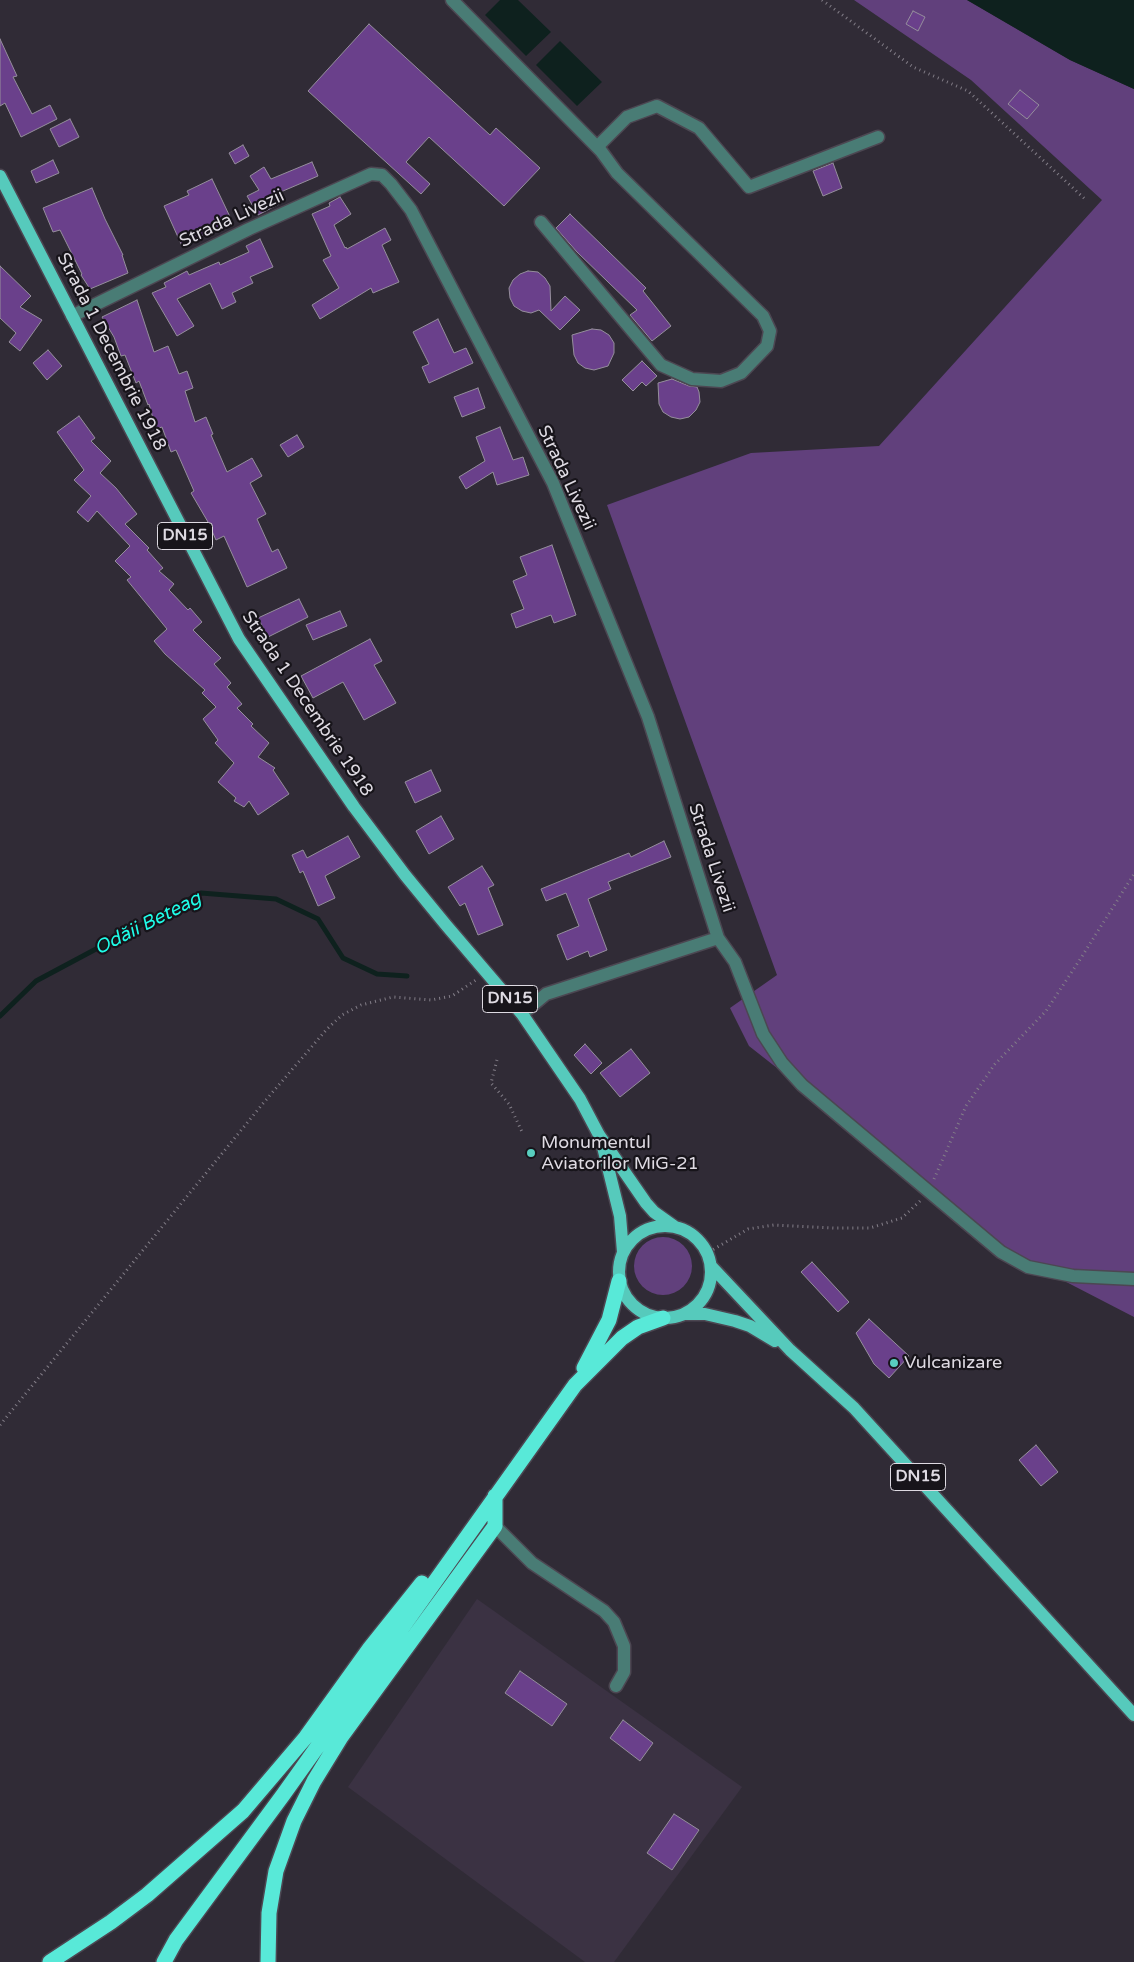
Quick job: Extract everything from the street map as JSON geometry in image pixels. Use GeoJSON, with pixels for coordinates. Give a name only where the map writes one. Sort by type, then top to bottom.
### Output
{"type":"FeatureCollection","features":[{"type":"Feature","properties":{"kind":"highway"},"geometry":{"type":"LineString","coordinates":[[164,1962],[176,1940],[283,1795],[575,1385],[609,1320],[619,1281]]}},
{"type":"Feature","properties":{"kind":"highway"},"geometry":{"type":"LineString","coordinates":[[575,1385],[622,1338],[638,1326],[662,1318]]}},
{"type":"Feature","properties":{"kind":"highway"},"geometry":{"type":"LineString","coordinates":[[268,1962],[269,1913],[276,1871],[294,1821],[314,1781],[342,1737],[495,1526],[495,1496]]}},
{"type":"Feature","properties":{"kind":"highway"},"geometry":{"type":"LineString","coordinates":[[50,1962],[111,1922],[147,1895],[184,1865],[243,1811],[306,1737],[376,1640],[495,1496]]}},
{"type":"Feature","properties":{"kind":"main road","name":"Strada 1 Decembrie 1918"},"geometry":{"type":"LineString","coordinates":[[0,176],[239,639],[354,807],[405,875],[522,1014],[580,1099],[600,1135],[646,1203],[654,1212],[675,1227]]}},
{"type":"Feature","properties":{"kind":"main road","name":"Strada 1 Decembrie 1918"},"geometry":{"type":"LineString","coordinates":[[600,1135],[618,1206],[623,1252]]}},
{"type":"Feature","properties":{"kind":"main road"},"geometry":{"type":"LineString","coordinates":[[623,1252],[632,1239],[644,1230],[660,1226],[675,1227]]}},
{"type":"Feature","properties":{"kind":"main road","name":"DN15"},"geometry":{"type":"LineString","coordinates":[[675,1227],[688,1232],[699,1241],[707,1253],[711,1266],[710,1280],[705,1294],[696,1305],[684,1314]]}},
{"type":"Feature","properties":{"kind":"main road","name":"DN15"},"geometry":{"type":"LineString","coordinates":[[623,1252],[619,1261],[619,1281],[625,1295],[634,1307],[648,1315],[662,1318],[684,1314],[705,1314],[735,1321],[750,1326],[790,1350]]}},
{"type":"Feature","properties":{"kind":"main road","name":"DN15"},"geometry":{"type":"LineString","coordinates":[[711,1266],[790,1350],[854,1408],[1134,1714]]}},
{"type":"Feature","properties":{"kind":"street"},"geometry":{"type":"LineString","coordinates":[[452,0],[597,146],[617,174],[764,316],[770,331],[767,346],[741,373],[721,381],[692,379],[661,365],[541,222]]}},
{"type":"Feature","properties":{"kind":"street"},"geometry":{"type":"LineString","coordinates":[[597,146],[627,116],[657,106],[699,128],[749,187],[878,137]]}},
{"type":"Feature","properties":{"kind":"street","name":"Strada Livezii"},"geometry":{"type":"LineString","coordinates":[[72,316],[249,229],[371,174],[382,175],[411,210],[553,483],[648,717],[718,938],[546,994],[522,1014]]}},
{"type":"Feature","properties":{"kind":"street"},"geometry":{"type":"LineString","coordinates":[[718,938],[735,962],[763,1034],[782,1063],[802,1085],[1001,1252],[1028,1267],[1072,1276],[1134,1279]]}},
{"type":"Feature","properties":{"kind":"street"},"geometry":{"type":"LineString","coordinates":[[495,1526],[532,1563],[604,1611],[614,1622],[624,1646],[624,1672],[616,1686]]}},
{"type":"Feature","properties":{"kind":"path"},"geometry":{"type":"LineString","coordinates":[[822,0],[913,67],[968,91],[1086,200]]}},
{"type":"Feature","properties":{"kind":"path"},"geometry":{"type":"LineString","coordinates":[[707,1253],[748,1229],[774,1226],[870,1228],[902,1218],[929,1191],[966,1106],[995,1064],[1046,1011],[1080,962],[1134,874]]}},
{"type":"Feature","properties":{"kind":"path"},"geometry":{"type":"LineString","coordinates":[[0,1425],[265,1101],[327,1029],[342,1015],[361,1005],[393,997],[431,1000],[452,996],[487,974]]}},
{"type":"Feature","properties":{"kind":"path"},"geometry":{"type":"LineString","coordinates":[[497,1060],[492,1083],[509,1104],[523,1134]]}},
{"type":"Feature","properties":{"kind":"shaded area"},"geometry":{"type":"Polygon","coordinates":[[[500,0],[518,0],[551,32],[526,56],[485,15],[500,0]]]}},
{"type":"Feature","properties":{"kind":"shaded area"},"geometry":{"type":"Polygon","coordinates":[[[854,0],[967,0],[1070,60],[1134,89],[1134,1317],[1016,1256],[749,1046],[730,1008],[777,975],[607,505],[751,453],[879,446],[1102,200],[971,80],[854,0]]]}},
{"type":"Feature","properties":{"kind":"shaded area"},"geometry":{"type":"Polygon","coordinates":[[[967,0],[1134,0],[1134,89],[1070,60],[967,0]]]}},
{"type":"Feature","properties":{"kind":"shaded area"},"geometry":{"type":"Polygon","coordinates":[[[560,41],[602,82],[577,106],[536,65],[560,41]]]}},
{"type":"Feature","properties":{"kind":"shaded area"},"geometry":{"type":"Polygon","coordinates":[[[663,1237],[679,1242],[687,1250],[692,1266],[687,1282],[679,1290],[663,1295],[647,1290],[639,1282],[634,1266],[639,1250],[647,1242],[663,1237]]]}},
{"type":"Feature","properties":{"kind":"shaded area"},"geometry":{"type":"Polygon","coordinates":[[[477,1599],[742,1787],[614,1962],[585,1962],[348,1787],[477,1599]]]}},
{"type":"Feature","properties":{"kind":"building"},"geometry":{"type":"Polygon","coordinates":[[[913,11],[925,17],[918,31],[906,24],[913,11]]]}},
{"type":"Feature","properties":{"kind":"building"},"geometry":{"type":"Polygon","coordinates":[[[369,24],[490,135],[496,128],[540,168],[504,206],[429,137],[406,162],[430,184],[421,194],[308,91],[369,24]]]}},
{"type":"Feature","properties":{"kind":"building"},"geometry":{"type":"Polygon","coordinates":[[[0,39],[17,76],[13,77],[32,114],[50,105],[57,119],[21,137],[5,103],[0,106],[0,39]]]}},
{"type":"Feature","properties":{"kind":"building"},"geometry":{"type":"Polygon","coordinates":[[[1020,90],[1039,105],[1027,119],[1008,104],[1020,90]]]}},
{"type":"Feature","properties":{"kind":"building"},"geometry":{"type":"Polygon","coordinates":[[[70,119],[79,137],[59,147],[50,129],[70,119]]]}},
{"type":"Feature","properties":{"kind":"building"},"geometry":{"type":"Polygon","coordinates":[[[243,145],[249,156],[235,164],[229,153],[243,145]]]}},
{"type":"Feature","properties":{"kind":"building"},"geometry":{"type":"Polygon","coordinates":[[[53,160],[59,173],[36,183],[31,171],[53,160]]]}},
{"type":"Feature","properties":{"kind":"building"},"geometry":{"type":"Polygon","coordinates":[[[312,162],[318,176],[276,194],[281,203],[258,215],[247,196],[259,190],[250,176],[264,167],[271,179],[312,162]]]}},
{"type":"Feature","properties":{"kind":"building"},"geometry":{"type":"Polygon","coordinates":[[[833,163],[842,188],[823,196],[813,171],[833,163]]]}},
{"type":"Feature","properties":{"kind":"building"},"geometry":{"type":"Polygon","coordinates":[[[212,179],[232,221],[182,246],[164,206],[189,195],[187,191],[212,179]]]}},
{"type":"Feature","properties":{"kind":"building"},"geometry":{"type":"Polygon","coordinates":[[[92,188],[123,255],[128,273],[90,289],[81,275],[60,230],[53,232],[43,208],[92,188]]]}},
{"type":"Feature","properties":{"kind":"building"},"geometry":{"type":"Polygon","coordinates":[[[340,197],[351,214],[334,225],[345,248],[347,249],[385,228],[391,240],[382,245],[399,282],[373,293],[371,288],[320,319],[312,305],[339,288],[323,260],[331,256],[312,214],[330,206],[329,203],[340,197]]]}},
{"type":"Feature","properties":{"kind":"building"},"geometry":{"type":"Polygon","coordinates":[[[570,214],[646,288],[643,291],[671,326],[652,341],[630,315],[637,310],[577,252],[556,228],[570,214]]]}},
{"type":"Feature","properties":{"kind":"building"},"geometry":{"type":"Polygon","coordinates":[[[260,239],[273,267],[250,277],[253,283],[232,293],[236,302],[222,309],[210,283],[177,299],[194,326],[177,336],[152,293],[166,287],[164,283],[187,271],[189,275],[219,262],[220,265],[249,252],[246,246],[260,239]]]}},
{"type":"Feature","properties":{"kind":"building"},"geometry":{"type":"Polygon","coordinates":[[[0,266],[31,296],[20,307],[42,320],[20,351],[9,342],[16,333],[0,318],[0,266]]]}},
{"type":"Feature","properties":{"kind":"building"},"geometry":{"type":"Polygon","coordinates":[[[528,271],[538,272],[550,286],[551,311],[565,296],[580,310],[560,330],[539,310],[531,313],[522,311],[514,306],[510,298],[509,288],[513,280],[520,274],[528,271]]]}},
{"type":"Feature","properties":{"kind":"building"},"geometry":{"type":"Polygon","coordinates":[[[137,300],[154,352],[168,346],[179,374],[187,371],[193,388],[185,391],[195,422],[206,417],[213,434],[211,435],[227,472],[252,458],[262,476],[250,483],[266,514],[257,519],[272,552],[278,549],[287,568],[247,587],[224,536],[216,540],[191,493],[194,491],[176,450],[171,452],[162,427],[156,429],[149,404],[139,381],[136,383],[125,355],[121,356],[114,337],[102,317],[137,300]]]}},
{"type":"Feature","properties":{"kind":"building"},"geometry":{"type":"Polygon","coordinates":[[[438,319],[454,353],[466,348],[473,363],[429,383],[422,367],[429,364],[413,332],[438,319]]]}},
{"type":"Feature","properties":{"kind":"building"},"geometry":{"type":"Polygon","coordinates":[[[592,329],[601,330],[609,335],[614,343],[614,353],[608,366],[594,370],[585,368],[578,363],[574,355],[572,335],[592,329]]]}},
{"type":"Feature","properties":{"kind":"building"},"geometry":{"type":"Polygon","coordinates":[[[48,350],[62,366],[47,380],[33,363],[48,350]]]}},
{"type":"Feature","properties":{"kind":"building"},"geometry":{"type":"Polygon","coordinates":[[[642,361],[657,376],[646,386],[642,382],[633,391],[622,380],[642,361]]]}},
{"type":"Feature","properties":{"kind":"building"},"geometry":{"type":"Polygon","coordinates":[[[672,379],[697,387],[700,402],[696,410],[689,417],[680,419],[671,417],[663,412],[659,404],[658,383],[672,379]]]}},
{"type":"Feature","properties":{"kind":"building"},"geometry":{"type":"Polygon","coordinates":[[[478,388],[485,408],[462,417],[454,397],[478,388]]]}},
{"type":"Feature","properties":{"kind":"building"},"geometry":{"type":"Polygon","coordinates":[[[79,416],[95,438],[91,441],[111,461],[100,473],[116,488],[137,514],[125,524],[149,548],[147,550],[163,568],[159,571],[174,584],[169,590],[188,610],[190,608],[202,622],[193,630],[221,658],[214,664],[231,683],[227,687],[242,704],[237,708],[253,724],[251,726],[269,743],[258,757],[275,768],[273,770],[289,794],[258,815],[249,801],[244,807],[234,801],[236,798],[218,782],[234,763],[215,743],[218,740],[203,719],[216,707],[202,693],[205,690],[165,654],[154,641],[167,629],[127,580],[131,577],[115,561],[130,546],[97,511],[88,522],[77,512],[91,496],[74,480],[84,470],[57,432],[79,416]]]}},
{"type":"Feature","properties":{"kind":"building"},"geometry":{"type":"Polygon","coordinates":[[[500,427],[513,460],[523,457],[529,475],[497,485],[493,472],[466,489],[459,477],[485,461],[476,437],[500,427]]]}},
{"type":"Feature","properties":{"kind":"building"},"geometry":{"type":"Polygon","coordinates":[[[297,435],[304,447],[288,457],[280,445],[297,435]]]}},
{"type":"Feature","properties":{"kind":"building"},"geometry":{"type":"Polygon","coordinates":[[[552,545],[576,615],[554,623],[551,615],[516,628],[511,614],[524,609],[513,581],[527,575],[520,557],[552,545]]]}},
{"type":"Feature","properties":{"kind":"building"},"geometry":{"type":"Polygon","coordinates":[[[299,599],[308,617],[268,637],[258,618],[299,599]]]}},
{"type":"Feature","properties":{"kind":"building"},"geometry":{"type":"Polygon","coordinates":[[[340,611],[347,626],[313,640],[306,625],[340,611]]]}},
{"type":"Feature","properties":{"kind":"building"},"geometry":{"type":"Polygon","coordinates":[[[370,639],[382,661],[374,665],[396,703],[364,720],[343,682],[313,698],[301,676],[370,639]]]}},
{"type":"Feature","properties":{"kind":"building"},"geometry":{"type":"Polygon","coordinates":[[[431,770],[441,791],[415,803],[405,782],[431,770]]]}},
{"type":"Feature","properties":{"kind":"building"},"geometry":{"type":"Polygon","coordinates":[[[441,816],[454,839],[429,854],[416,831],[441,816]]]}},
{"type":"Feature","properties":{"kind":"building"},"geometry":{"type":"Polygon","coordinates":[[[348,836],[360,857],[325,876],[335,898],[318,906],[303,871],[300,873],[292,855],[303,850],[307,858],[348,836]]]}},
{"type":"Feature","properties":{"kind":"building"},"geometry":{"type":"Polygon","coordinates":[[[664,841],[671,857],[608,882],[611,889],[588,899],[607,950],[590,957],[588,951],[567,960],[557,935],[579,926],[566,893],[546,901],[541,889],[629,853],[631,857],[664,841]]]}},
{"type":"Feature","properties":{"kind":"building"},"geometry":{"type":"Polygon","coordinates":[[[482,866],[494,885],[488,888],[503,925],[478,935],[465,903],[460,906],[448,887],[482,866]]]}},
{"type":"Feature","properties":{"kind":"building"},"geometry":{"type":"Polygon","coordinates":[[[585,1044],[602,1063],[591,1074],[574,1055],[585,1044]]]}},
{"type":"Feature","properties":{"kind":"building"},"geometry":{"type":"Polygon","coordinates":[[[631,1049],[650,1073],[620,1097],[600,1073],[631,1049]]]}},
{"type":"Feature","properties":{"kind":"building"},"geometry":{"type":"Polygon","coordinates":[[[812,1262],[849,1302],[838,1312],[801,1272],[812,1262]]]}},
{"type":"Feature","properties":{"kind":"building"},"geometry":{"type":"Polygon","coordinates":[[[869,1319],[909,1356],[889,1378],[874,1364],[856,1333],[869,1319]]]}},
{"type":"Feature","properties":{"kind":"building"},"geometry":{"type":"Polygon","coordinates":[[[1036,1445],[1058,1472],[1041,1486],[1019,1460],[1036,1445]]]}},
{"type":"Feature","properties":{"kind":"building"},"geometry":{"type":"Polygon","coordinates":[[[520,1671],[567,1704],[552,1726],[505,1693],[520,1671]]]}},
{"type":"Feature","properties":{"kind":"building"},"geometry":{"type":"Polygon","coordinates":[[[623,1720],[653,1743],[640,1761],[610,1738],[623,1720]]]}},
{"type":"Feature","properties":{"kind":"building"},"geometry":{"type":"Polygon","coordinates":[[[674,1814],[699,1830],[672,1870],[647,1853],[674,1814]]]}},
{"type":"Feature","properties":{"kind":"waterway","name":"Odăii Beteag"},"geometry":{"type":"LineString","coordinates":[[0,1016],[36,981],[201,893],[276,899],[318,919],[343,958],[377,974],[407,976]]}},
{"type":"Feature","properties":{"kind":"place","name":"Monumentul Aviatorilor MiG-21"},"geometry":{"type":"Point","coordinates":[531,1153]}},
{"type":"Feature","properties":{"kind":"place","name":"Vulcanizare"},"geometry":{"type":"Point","coordinates":[894,1363]}}]}
